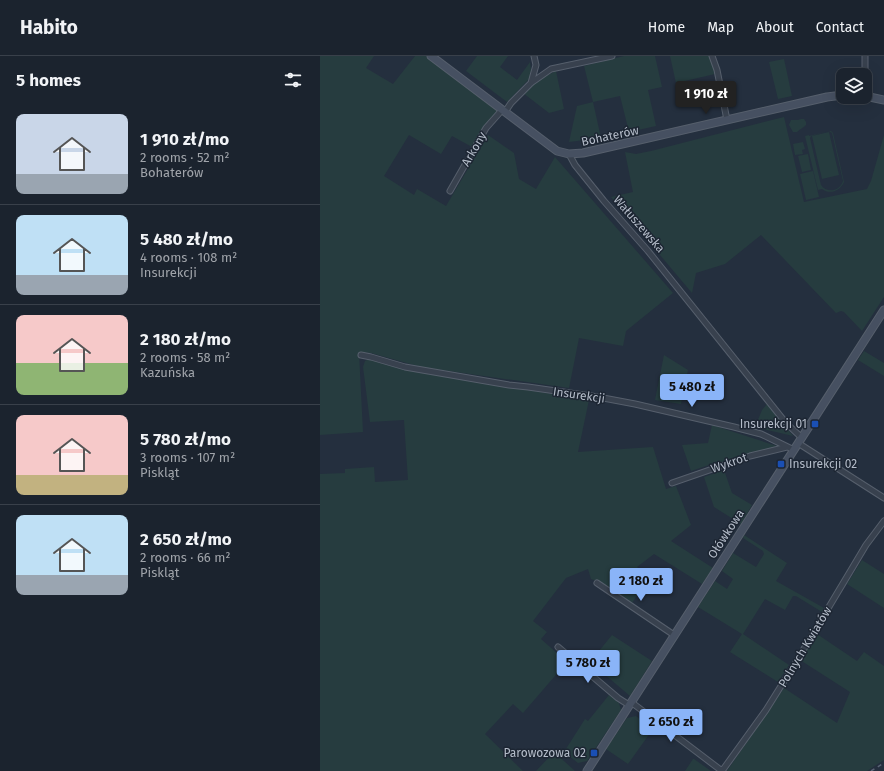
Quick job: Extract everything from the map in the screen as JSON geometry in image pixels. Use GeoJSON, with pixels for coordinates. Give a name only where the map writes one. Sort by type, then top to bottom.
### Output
{"type":"FeatureCollection","features":[{"type":"Feature","properties":{"kind":"street"},"geometry":{"type":"LineString","coordinates":[[431,56],[558,152],[569,154]]}},
{"type":"Feature","properties":{"kind":"street"},"geometry":{"type":"LineString","coordinates":[[531,83],[536,65],[534,56]]}},
{"type":"Feature","properties":{"kind":"street","name":"Arkony"},"geometry":{"type":"LineString","coordinates":[[450,191],[486,128],[531,83],[551,69],[612,56]]}},
{"type":"Feature","properties":{"kind":"street"},"geometry":{"type":"LineString","coordinates":[[712,56],[717,70],[727,120]]}},
{"type":"Feature","properties":{"kind":"street"},"geometry":{"type":"LineString","coordinates":[[865,56],[865,68]]}},
{"type":"Feature","properties":{"kind":"street","name":"Bohaterów"},"geometry":{"type":"LineString","coordinates":[[569,154],[583,154],[836,96]]}},
{"type":"Feature","properties":{"kind":"street"},"geometry":{"type":"LineString","coordinates":[[872,97],[884,100]]}},
{"type":"Feature","properties":{"kind":"street","name":"Wałuszewska"},"geometry":{"type":"LineString","coordinates":[[569,154],[575,165],[604,201],[648,251],[800,440],[884,498]]}},
{"type":"Feature","properties":{"kind":"street","name":"Ołówkowa"},"geometry":{"type":"LineString","coordinates":[[587,771],[674,635],[790,448],[800,440],[884,310]]}},
{"type":"Feature","properties":{"kind":"street","name":"Insurekcji"},"geometry":{"type":"LineString","coordinates":[[361,355],[405,367],[510,386],[528,387],[598,397],[643,406],[761,434],[790,448]]}},
{"type":"Feature","properties":{"kind":"street","name":"Wykrot"},"geometry":{"type":"LineString","coordinates":[[672,483],[750,456],[790,448]]}},
{"type":"Feature","properties":{"kind":"street","name":"Polnych Kwiatów"},"geometry":{"type":"LineString","coordinates":[[722,771],[766,710],[866,545],[884,521]]}},
{"type":"Feature","properties":{"kind":"street"},"geometry":{"type":"LineString","coordinates":[[597,583],[674,635]]}},
{"type":"Feature","properties":{"kind":"street"},"geometry":{"type":"LineString","coordinates":[[558,647],[618,698],[630,704],[722,771]]}},
{"type":"Feature","properties":{"kind":"green space"},"geometry":{"type":"Polygon","coordinates":[[[320,56],[374,56],[366,68],[393,84],[415,56],[426,56],[496,110],[497,113],[472,147],[452,136],[441,154],[409,135],[384,176],[414,195],[417,189],[446,206],[488,135],[514,153],[519,179],[536,189],[555,157],[673,293],[626,331],[623,346],[579,338],[569,388],[421,367],[371,353],[359,352],[363,432],[320,435],[320,56]]]}},
{"type":"Feature","properties":{"kind":"green space"},"geometry":{"type":"Polygon","coordinates":[[[477,56],[508,56],[500,67],[517,80],[530,62],[530,78],[507,102],[466,71],[477,56]]]}},
{"type":"Feature","properties":{"kind":"green space"},"geometry":{"type":"Polygon","coordinates":[[[624,56],[655,56],[662,87],[648,90],[656,126],[629,132],[620,96],[593,102],[584,66],[624,56]]]}},
{"type":"Feature","properties":{"kind":"green space"},"geometry":{"type":"Polygon","coordinates":[[[670,56],[710,56],[715,74],[676,83],[670,56]]]}},
{"type":"Feature","properties":{"kind":"green space"},"geometry":{"type":"Polygon","coordinates":[[[784,59],[792,96],[778,99],[769,62],[784,59]]]}},
{"type":"Feature","properties":{"kind":"green space"},"geometry":{"type":"Polygon","coordinates":[[[556,71],[564,109],[549,113],[523,93],[538,81],[556,71]]]}},
{"type":"Feature","properties":{"kind":"green space"},"geometry":{"type":"Polygon","coordinates":[[[593,102],[601,138],[569,142],[577,106],[593,102]]]}},
{"type":"Feature","properties":{"kind":"green space"},"geometry":{"type":"Polygon","coordinates":[[[784,117],[804,202],[867,189],[871,181],[884,135],[884,297],[862,331],[844,312],[841,311],[836,313],[761,235],[725,264],[696,273],[692,293],[611,197],[633,192],[625,152],[636,154],[651,151],[784,117]]]}},
{"type":"Feature","properties":{"kind":"green space"},"geometry":{"type":"Polygon","coordinates":[[[804,119],[806,125],[797,132],[793,132],[789,125],[791,120],[804,119]]]}},
{"type":"Feature","properties":{"kind":"green space"},"geometry":{"type":"Polygon","coordinates":[[[829,131],[833,133],[844,182],[837,190],[828,192],[822,189],[818,190],[805,136],[829,131]],[[829,131],[811,136],[810,138],[821,185],[827,190],[836,189],[843,181],[832,133],[829,131]]]}},
{"type":"Feature","properties":{"kind":"green space"},"geometry":{"type":"Polygon","coordinates":[[[829,132],[839,175],[822,179],[812,136],[829,132]]]}},
{"type":"Feature","properties":{"kind":"green space"},"geometry":{"type":"Polygon","coordinates":[[[803,142],[805,149],[802,150],[803,154],[795,155],[793,144],[803,142]]]}},
{"type":"Feature","properties":{"kind":"green space"},"geometry":{"type":"Polygon","coordinates":[[[808,154],[811,170],[802,172],[798,156],[808,154]]]}},
{"type":"Feature","properties":{"kind":"green space"},"geometry":{"type":"Polygon","coordinates":[[[813,171],[819,197],[806,200],[800,174],[813,171]]]}},
{"type":"Feature","properties":{"kind":"green space"},"geometry":{"type":"Polygon","coordinates":[[[864,351],[884,363],[884,376],[858,360],[864,351]]]}},
{"type":"Feature","properties":{"kind":"green space"},"geometry":{"type":"Polygon","coordinates":[[[664,355],[688,370],[681,404],[655,400],[664,355]]]}},
{"type":"Feature","properties":{"kind":"green space"},"geometry":{"type":"Polygon","coordinates":[[[369,359],[417,372],[589,400],[578,452],[653,447],[666,489],[676,486],[691,525],[671,541],[713,568],[702,584],[654,554],[637,567],[650,576],[632,603],[600,582],[591,579],[588,569],[566,578],[533,621],[547,632],[541,639],[567,662],[523,713],[513,704],[485,734],[523,771],[320,771],[320,474],[345,473],[345,469],[374,467],[375,482],[408,480],[404,420],[370,422],[363,367],[365,361],[369,359]]]}},
{"type":"Feature","properties":{"kind":"green space"},"geometry":{"type":"Polygon","coordinates":[[[767,404],[793,436],[755,427],[762,410],[767,404]]]}},
{"type":"Feature","properties":{"kind":"green space"},"geometry":{"type":"Polygon","coordinates":[[[712,425],[777,446],[716,467],[715,463],[691,471],[682,445],[708,443],[712,425]]]}},
{"type":"Feature","properties":{"kind":"green space"},"geometry":{"type":"Polygon","coordinates":[[[724,470],[732,493],[752,505],[741,524],[714,507],[704,477],[724,470]]]}},
{"type":"Feature","properties":{"kind":"green space"},"geometry":{"type":"Polygon","coordinates":[[[744,535],[787,563],[776,581],[824,608],[822,612],[796,596],[793,596],[785,610],[765,599],[743,634],[789,665],[778,682],[730,652],[742,634],[698,607],[715,581],[727,589],[733,579],[722,571],[733,553],[756,567],[764,554],[763,551],[743,538],[744,535]]]}},
{"type":"Feature","properties":{"kind":"green space"},"geometry":{"type":"Polygon","coordinates":[[[862,560],[884,574],[884,608],[847,584],[862,560]]]}},
{"type":"Feature","properties":{"kind":"green space"},"geometry":{"type":"Polygon","coordinates":[[[817,634],[857,661],[864,652],[884,666],[884,760],[867,771],[727,771],[784,688],[837,723],[850,692],[800,660],[817,634]]]}},
{"type":"Feature","properties":{"kind":"green space"},"geometry":{"type":"Polygon","coordinates":[[[612,635],[652,661],[630,696],[590,662],[612,635]]]}},
{"type":"Feature","properties":{"kind":"green space"},"geometry":{"type":"Polygon","coordinates":[[[609,695],[619,703],[621,710],[587,761],[578,763],[564,752],[585,719],[588,721],[609,695]]]}},
{"type":"Feature","properties":{"kind":"green space"},"geometry":{"type":"Polygon","coordinates":[[[636,716],[653,729],[628,764],[606,749],[627,718],[636,716]]]}},
{"type":"Feature","properties":{"kind":"green space"},"geometry":{"type":"Polygon","coordinates":[[[554,752],[575,771],[536,771],[554,752]]]}},
{"type":"Feature","properties":{"kind":"green space"},"geometry":{"type":"Polygon","coordinates":[[[694,759],[711,771],[685,771],[694,759]]]}},
{"type":"Feature","properties":{"kind":"railway"},"geometry":{"type":"LineString","coordinates":[[871,771],[884,763]]}},
{"type":"Feature","properties":{"kind":"place","name":"Insurekcji 01"},"geometry":{"type":"Point","coordinates":[815,424]}},
{"type":"Feature","properties":{"kind":"place","name":"Insurekcji 02"},"geometry":{"type":"Point","coordinates":[781,464]}},
{"type":"Feature","properties":{"kind":"place","name":"Parowozowa 02"},"geometry":{"type":"Point","coordinates":[594,753]}}]}
